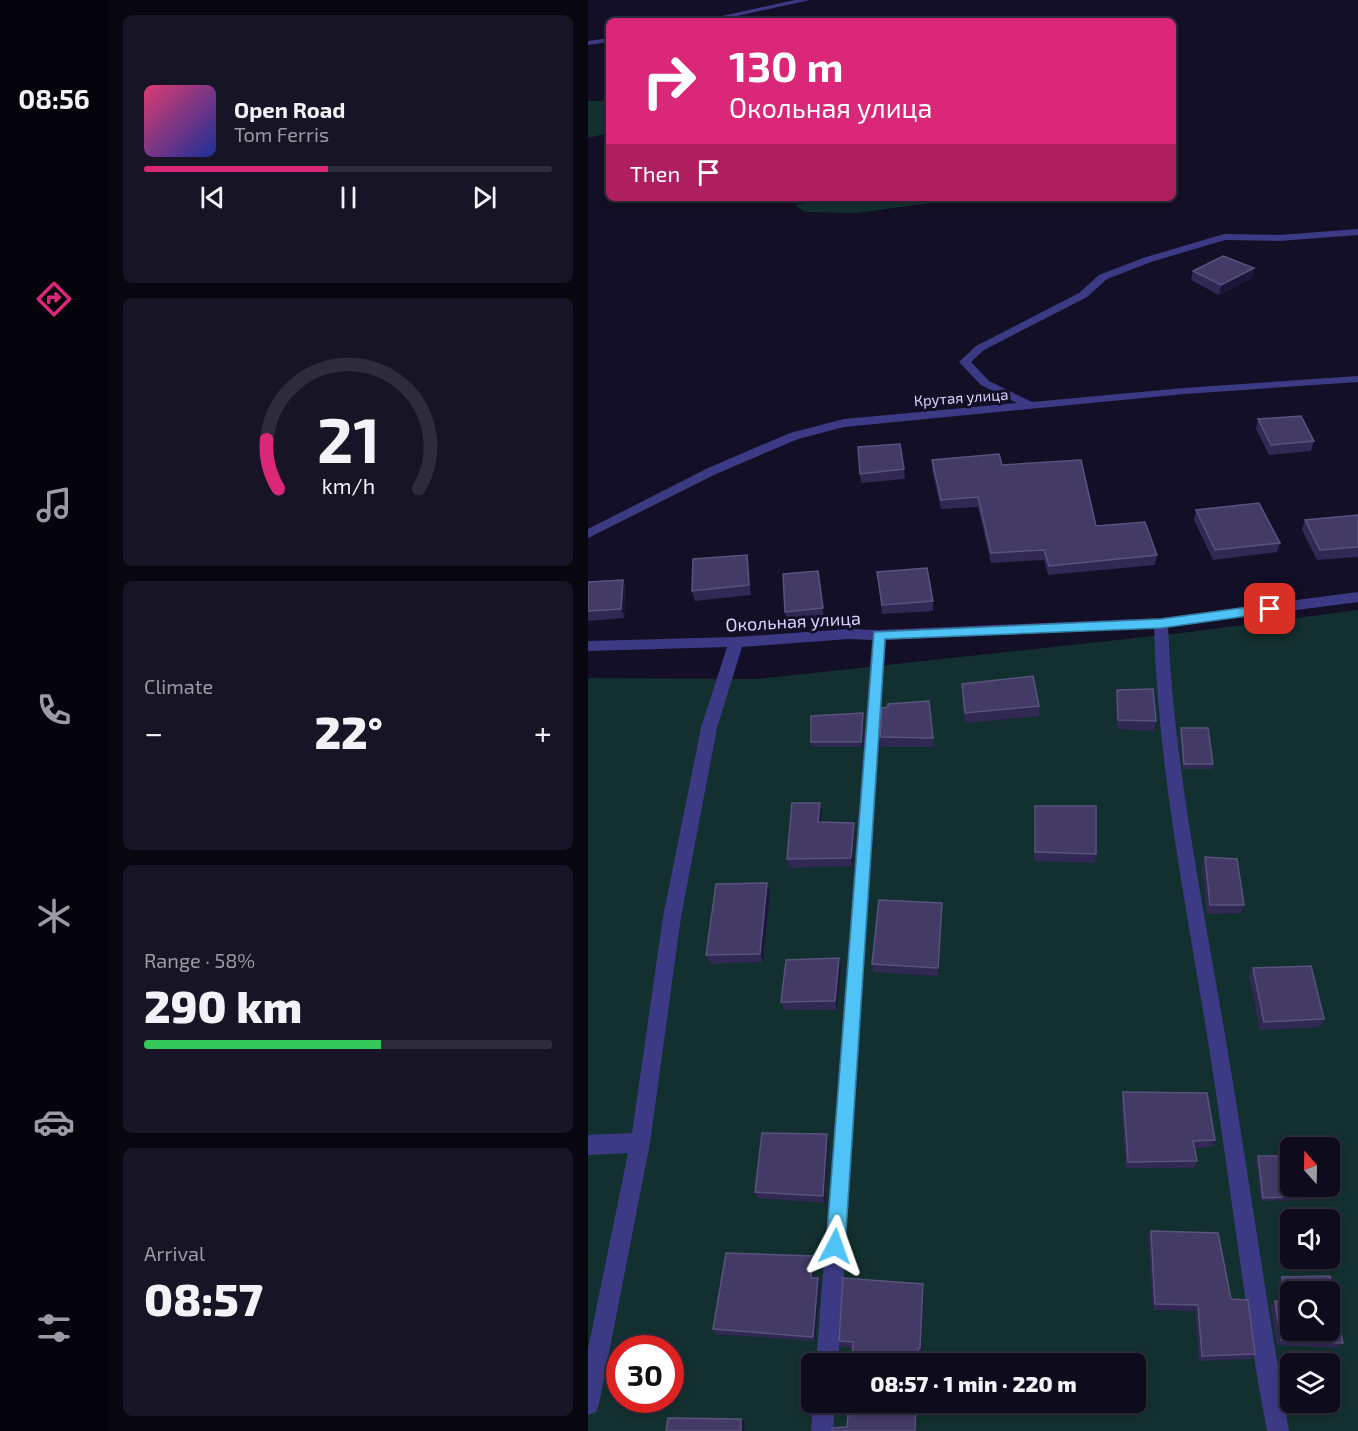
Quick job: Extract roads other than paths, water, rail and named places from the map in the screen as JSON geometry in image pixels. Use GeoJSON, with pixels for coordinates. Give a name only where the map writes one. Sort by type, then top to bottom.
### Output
{"type":"FeatureCollection","features":[{"type":"Feature","properties":{"kind":"street"},"geometry":{"type":"LineString","coordinates":[[718,18],[806,0]]}},
{"type":"Feature","properties":{"kind":"street"},"geometry":{"type":"LineString","coordinates":[[588,44],[606,41]]}},
{"type":"Feature","properties":{"kind":"street"},"geometry":{"type":"LineString","coordinates":[[1031,406],[985,383],[965,362],[980,348],[1083,295],[1103,277],[1146,260],[1224,237],[1279,238],[1358,232]]}},
{"type":"Feature","properties":{"kind":"street","name":"Крутая улица"},"geometry":{"type":"LineString","coordinates":[[588,534],[712,471],[794,436],[844,423],[1184,391],[1358,379]]}},
{"type":"Feature","properties":{"kind":"street","name":"Окольная улица"},"geometry":{"type":"LineString","coordinates":[[588,646],[736,642],[849,634],[879,635],[1161,623],[1358,597]]}},
{"type":"Feature","properties":{"kind":"street"},"geometry":{"type":"LineString","coordinates":[[1161,623],[1161,680],[1176,804],[1217,1043],[1278,1431]]}},
{"type":"Feature","properties":{"kind":"street"},"geometry":{"type":"LineString","coordinates":[[828,1353],[879,635]]}},
{"type":"Feature","properties":{"kind":"street"},"geometry":{"type":"LineString","coordinates":[[588,1404],[640,1143],[674,906],[709,728],[736,642]]}},
{"type":"Feature","properties":{"kind":"street"},"geometry":{"type":"LineString","coordinates":[[588,1145],[640,1143]]}},
{"type":"Feature","properties":{"kind":"street"},"geometry":{"type":"LineString","coordinates":[[822,1431],[823,1413]]}}]}
